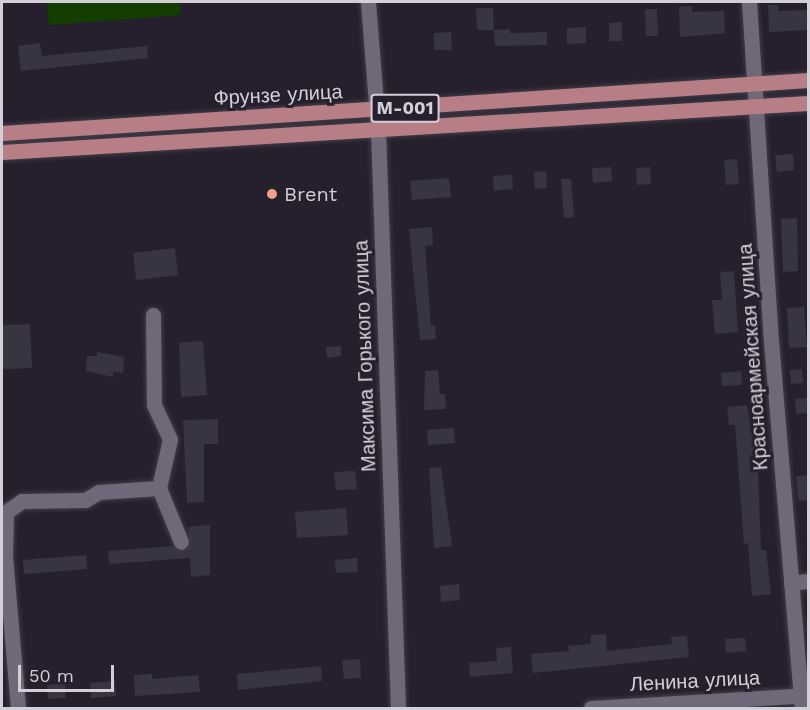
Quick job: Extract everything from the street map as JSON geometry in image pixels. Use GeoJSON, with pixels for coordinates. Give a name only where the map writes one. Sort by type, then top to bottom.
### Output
{"type":"FeatureCollection","features":[{"type":"Feature","properties":{"kind":"main road","name":"Фрунзе улица"},"geometry":{"type":"LineString","coordinates":[[2,133],[808,81]]}},
{"type":"Feature","properties":{"kind":"main road","name":"Фрунзе улица"},"geometry":{"type":"LineString","coordinates":[[2,152],[808,103]]}},
{"type":"Feature","properties":{"kind":"street","name":"Максима Горького улица"},"geometry":{"type":"LineString","coordinates":[[368,2],[378,130],[398,708]]}},
{"type":"Feature","properties":{"kind":"street","name":"Красноармейская улица"},"geometry":{"type":"LineString","coordinates":[[749,2],[791,583],[803,700]]}},
{"type":"Feature","properties":{"kind":"street"},"geometry":{"type":"LineString","coordinates":[[153,315],[154,405],[170,439],[159,488],[181,542]]}},
{"type":"Feature","properties":{"kind":"street"},"geometry":{"type":"LineString","coordinates":[[18,708],[3,557],[6,512],[22,501],[85,500],[99,492],[159,488]]}},
{"type":"Feature","properties":{"kind":"street"},"geometry":{"type":"LineString","coordinates":[[791,583],[808,581]]}},
{"type":"Feature","properties":{"kind":"street","name":"Ленина улица"},"geometry":{"type":"LineString","coordinates":[[591,708],[803,700]]}},
{"type":"Feature","properties":{"kind":"green space"},"geometry":{"type":"Polygon","coordinates":[[[47,2],[180,2],[181,15],[49,25],[47,2]]]}},
{"type":"Feature","properties":{"kind":"building"},"geometry":{"type":"Polygon","coordinates":[[[768,5],[778,5],[778,11],[807,10],[808,30],[769,32],[768,5]]]}},
{"type":"Feature","properties":{"kind":"building"},"geometry":{"type":"Polygon","coordinates":[[[692,6],[692,12],[724,11],[725,33],[680,37],[679,7],[692,6]]]}},
{"type":"Feature","properties":{"kind":"building"},"geometry":{"type":"Polygon","coordinates":[[[476,8],[493,8],[494,30],[477,30],[476,8]]]}},
{"type":"Feature","properties":{"kind":"building"},"geometry":{"type":"Polygon","coordinates":[[[645,9],[657,9],[658,36],[646,36],[645,9]]]}},
{"type":"Feature","properties":{"kind":"building"},"geometry":{"type":"Polygon","coordinates":[[[622,22],[622,41],[609,41],[609,23],[622,22]]]}},
{"type":"Feature","properties":{"kind":"building"},"geometry":{"type":"Polygon","coordinates":[[[586,27],[586,43],[567,44],[567,28],[586,27]]]}},
{"type":"Feature","properties":{"kind":"building"},"geometry":{"type":"Polygon","coordinates":[[[510,29],[510,33],[547,32],[547,45],[495,46],[494,30],[510,29]]]}},
{"type":"Feature","properties":{"kind":"building"},"geometry":{"type":"Polygon","coordinates":[[[451,32],[452,50],[434,50],[434,33],[451,32]]]}},
{"type":"Feature","properties":{"kind":"building"},"geometry":{"type":"Polygon","coordinates":[[[40,43],[42,56],[147,46],[148,58],[21,71],[18,46],[40,43]]]}},
{"type":"Feature","properties":{"kind":"building"},"geometry":{"type":"Polygon","coordinates":[[[793,154],[794,170],[777,172],[775,155],[793,154]]]}},
{"type":"Feature","properties":{"kind":"building"},"geometry":{"type":"Polygon","coordinates":[[[737,159],[739,184],[726,185],[724,160],[737,159]]]}},
{"type":"Feature","properties":{"kind":"building"},"geometry":{"type":"Polygon","coordinates":[[[611,167],[612,181],[593,183],[592,168],[611,167]]]}},
{"type":"Feature","properties":{"kind":"building"},"geometry":{"type":"Polygon","coordinates":[[[650,167],[651,184],[637,185],[636,168],[650,167]]]}},
{"type":"Feature","properties":{"kind":"building"},"geometry":{"type":"Polygon","coordinates":[[[546,171],[547,188],[535,189],[534,172],[546,171]]]}},
{"type":"Feature","properties":{"kind":"building"},"geometry":{"type":"Polygon","coordinates":[[[512,175],[513,189],[494,191],[493,176],[512,175]]]}},
{"type":"Feature","properties":{"kind":"building"},"geometry":{"type":"Polygon","coordinates":[[[449,178],[451,197],[412,200],[410,181],[449,178]]]}},
{"type":"Feature","properties":{"kind":"building"},"geometry":{"type":"Polygon","coordinates":[[[561,179],[571,179],[574,217],[564,218],[561,179]]]}},
{"type":"Feature","properties":{"kind":"building"},"geometry":{"type":"Polygon","coordinates":[[[797,218],[798,271],[783,272],[781,219],[797,218]]]}},
{"type":"Feature","properties":{"kind":"building"},"geometry":{"type":"Polygon","coordinates":[[[432,227],[433,245],[425,246],[431,326],[435,325],[436,339],[420,340],[409,229],[432,227]]]}},
{"type":"Feature","properties":{"kind":"building"},"geometry":{"type":"Polygon","coordinates":[[[175,248],[178,275],[136,280],[133,253],[175,248]]]}},
{"type":"Feature","properties":{"kind":"building"},"geometry":{"type":"Polygon","coordinates":[[[734,271],[738,332],[715,334],[712,300],[722,300],[720,272],[734,271]]]}},
{"type":"Feature","properties":{"kind":"building"},"geometry":{"type":"Polygon","coordinates":[[[804,307],[807,347],[789,348],[787,308],[804,307]]]}},
{"type":"Feature","properties":{"kind":"building"},"geometry":{"type":"Polygon","coordinates":[[[30,324],[32,368],[2,369],[2,325],[30,324]]]}},
{"type":"Feature","properties":{"kind":"building"},"geometry":{"type":"Polygon","coordinates":[[[203,341],[207,395],[181,397],[179,343],[203,341]]]}},
{"type":"Feature","properties":{"kind":"building"},"geometry":{"type":"Polygon","coordinates":[[[341,346],[341,356],[327,358],[326,347],[341,346]]]}},
{"type":"Feature","properties":{"kind":"building"},"geometry":{"type":"Polygon","coordinates":[[[97,352],[124,357],[123,373],[113,372],[113,377],[86,371],[87,356],[97,356],[97,352]]]}},
{"type":"Feature","properties":{"kind":"building"},"geometry":{"type":"Polygon","coordinates":[[[802,369],[803,383],[791,384],[790,370],[802,369]]]}},
{"type":"Feature","properties":{"kind":"building"},"geometry":{"type":"Polygon","coordinates":[[[438,370],[440,394],[445,394],[446,409],[424,410],[425,371],[438,370]]]}},
{"type":"Feature","properties":{"kind":"building"},"geometry":{"type":"Polygon","coordinates":[[[741,371],[742,385],[722,386],[721,373],[741,371]]]}},
{"type":"Feature","properties":{"kind":"building"},"geometry":{"type":"Polygon","coordinates":[[[808,398],[808,413],[796,414],[795,399],[808,398]]]}},
{"type":"Feature","properties":{"kind":"building"},"geometry":{"type":"Polygon","coordinates":[[[747,405],[758,473],[761,550],[766,550],[771,594],[752,596],[748,543],[744,544],[735,425],[729,425],[727,407],[747,405]]]}},
{"type":"Feature","properties":{"kind":"building"},"geometry":{"type":"Polygon","coordinates":[[[218,419],[218,444],[204,444],[204,502],[187,503],[183,420],[218,419]]]}},
{"type":"Feature","properties":{"kind":"building"},"geometry":{"type":"Polygon","coordinates":[[[454,428],[455,443],[428,445],[427,430],[454,428]]]}},
{"type":"Feature","properties":{"kind":"building"},"geometry":{"type":"Polygon","coordinates":[[[441,467],[452,546],[434,548],[429,468],[441,467]]]}},
{"type":"Feature","properties":{"kind":"building"},"geometry":{"type":"Polygon","coordinates":[[[355,471],[357,489],[336,490],[334,472],[355,471]]]}},
{"type":"Feature","properties":{"kind":"building"},"geometry":{"type":"Polygon","coordinates":[[[808,475],[808,500],[798,501],[796,476],[808,475]]]}},
{"type":"Feature","properties":{"kind":"building"},"geometry":{"type":"Polygon","coordinates":[[[346,508],[348,535],[297,538],[295,512],[346,508]]]}},
{"type":"Feature","properties":{"kind":"building"},"geometry":{"type":"Polygon","coordinates":[[[210,525],[210,575],[191,577],[190,558],[109,564],[108,551],[172,546],[184,551],[190,544],[188,527],[210,525]]]}},
{"type":"Feature","properties":{"kind":"building"},"geometry":{"type":"Polygon","coordinates":[[[86,555],[87,569],[24,574],[23,560],[86,555]]]}},
{"type":"Feature","properties":{"kind":"building"},"geometry":{"type":"Polygon","coordinates":[[[357,558],[358,572],[336,573],[335,560],[357,558]]]}},
{"type":"Feature","properties":{"kind":"building"},"geometry":{"type":"Polygon","coordinates":[[[459,584],[460,600],[441,602],[440,586],[459,584]]]}},
{"type":"Feature","properties":{"kind":"building"},"geometry":{"type":"Polygon","coordinates":[[[606,634],[607,651],[672,644],[671,637],[687,636],[689,657],[533,673],[531,654],[569,651],[568,646],[591,644],[591,635],[606,634]]]}},
{"type":"Feature","properties":{"kind":"building"},"geometry":{"type":"Polygon","coordinates":[[[745,638],[746,651],[726,653],[725,639],[745,638]]]}},
{"type":"Feature","properties":{"kind":"building"},"geometry":{"type":"Polygon","coordinates":[[[511,647],[513,673],[470,677],[469,663],[497,661],[496,648],[511,647]]]}},
{"type":"Feature","properties":{"kind":"building"},"geometry":{"type":"Polygon","coordinates":[[[360,659],[361,678],[344,679],[342,660],[360,659]]]}},
{"type":"Feature","properties":{"kind":"building"},"geometry":{"type":"Polygon","coordinates":[[[321,666],[322,681],[238,690],[237,674],[321,666]]]}},
{"type":"Feature","properties":{"kind":"building"},"geometry":{"type":"Polygon","coordinates":[[[152,674],[152,679],[198,675],[200,692],[135,696],[134,675],[152,674]]]}},
{"type":"Feature","properties":{"kind":"building"},"geometry":{"type":"Polygon","coordinates":[[[115,681],[116,696],[91,698],[90,683],[115,681]]]}},
{"type":"Feature","properties":{"kind":"building"},"geometry":{"type":"Polygon","coordinates":[[[65,684],[66,698],[48,699],[47,685],[65,684]]]}},
{"type":"Feature","properties":{"kind":"place","name":"Brent"},"geometry":{"type":"Point","coordinates":[272,194]}}]}
